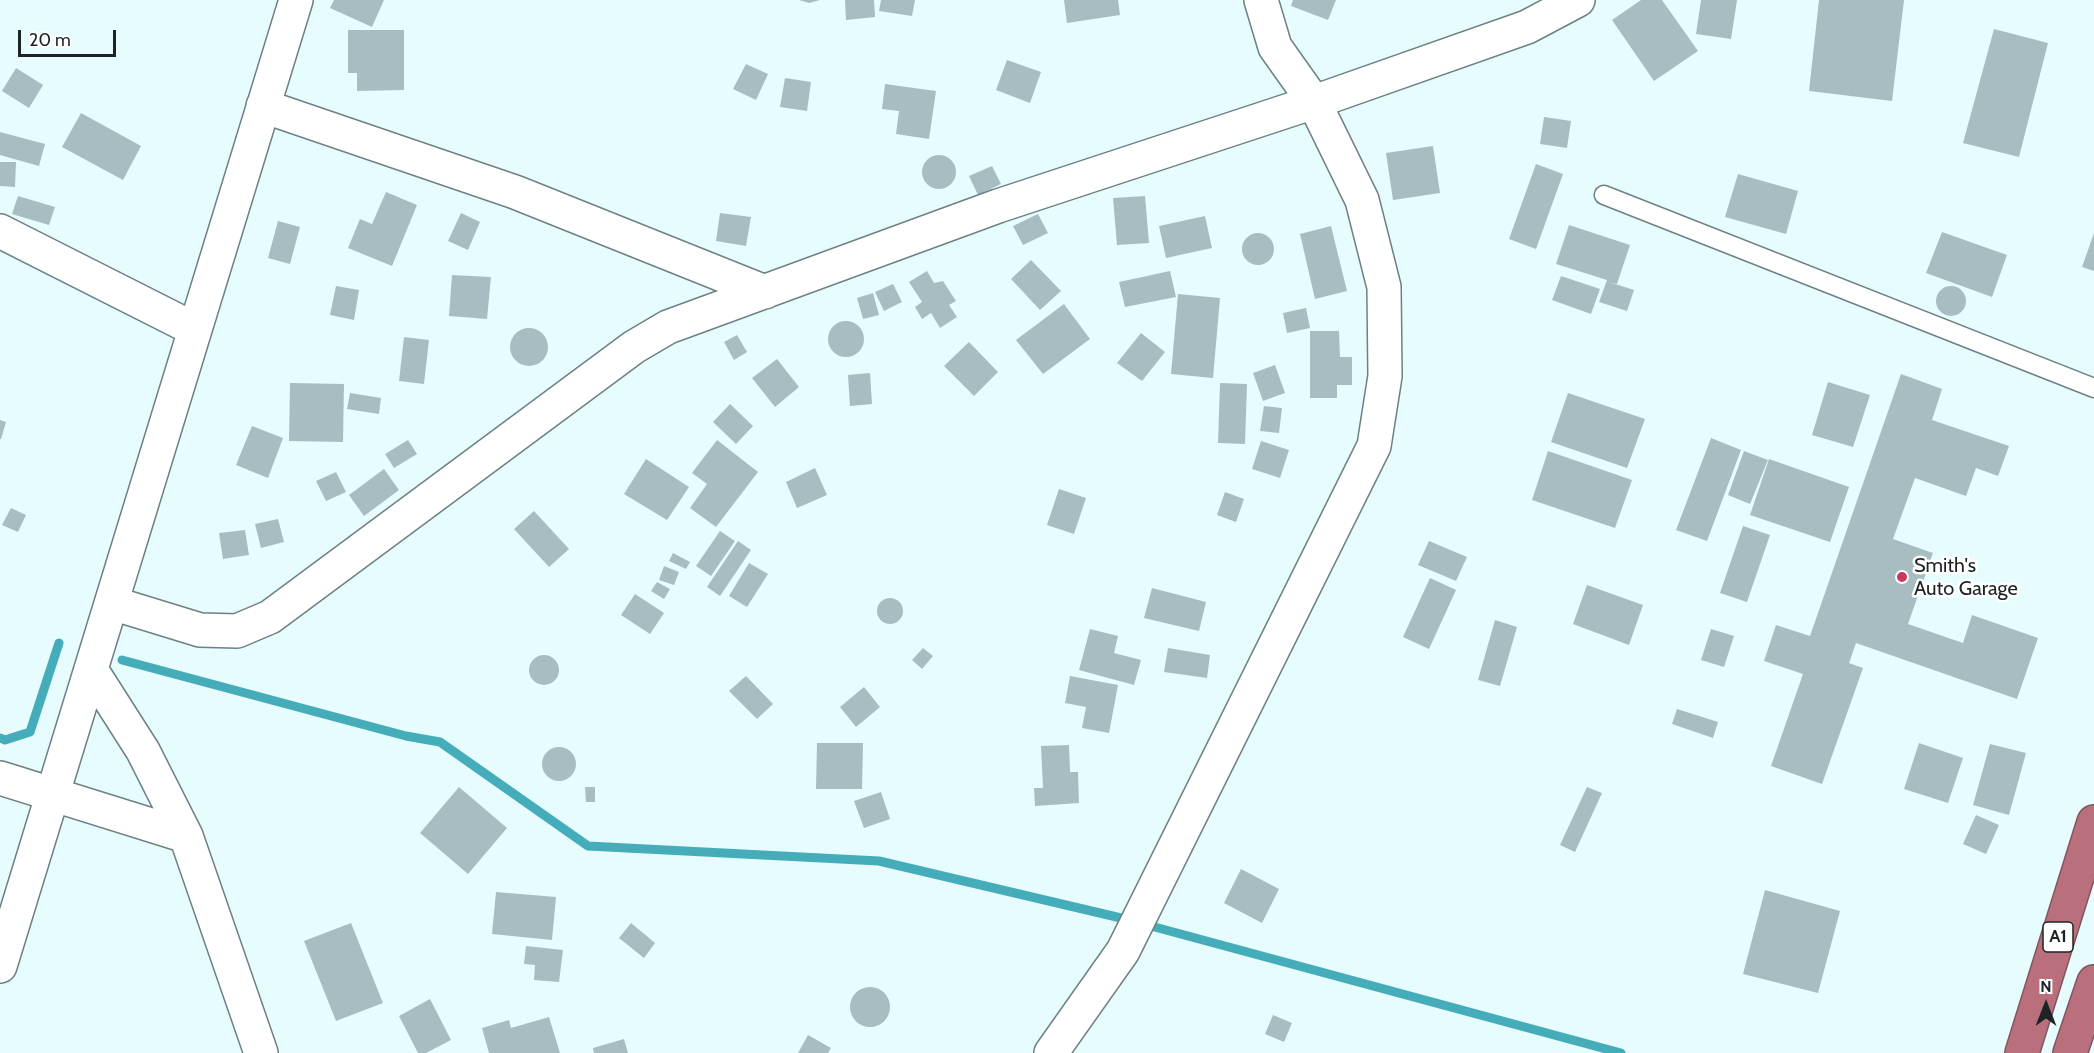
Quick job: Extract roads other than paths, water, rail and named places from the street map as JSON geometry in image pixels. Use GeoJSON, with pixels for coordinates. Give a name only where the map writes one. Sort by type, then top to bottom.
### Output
{"type":"FeatureCollection","features":[{"type":"Feature","properties":{"kind":"highway","name":"A1"},"geometry":{"type":"LineString","coordinates":[[2022,1053],[2094,822]]}},
{"type":"Feature","properties":{"kind":"highway"},"geometry":{"type":"LineString","coordinates":[[2070,1053],[2094,982]]}},
{"type":"Feature","properties":{"kind":"street"},"geometry":{"type":"LineString","coordinates":[[0,966],[296,0]]}},
{"type":"Feature","properties":{"kind":"street"},"geometry":{"type":"LineString","coordinates":[[1051,1053],[1123,951],[1374,446],[1385,375],[1384,287],[1362,201],[1314,102],[1275,47],[1261,0]]}},
{"type":"Feature","properties":{"kind":"street"},"geometry":{"type":"LineString","coordinates":[[112,603],[200,630],[237,631],[270,616],[634,346],[668,327],[998,206],[1314,102],[1527,27],[1578,0]]}},
{"type":"Feature","properties":{"kind":"street"},"geometry":{"type":"LineString","coordinates":[[263,106],[515,192],[765,292]]}},
{"type":"Feature","properties":{"kind":"street"},"geometry":{"type":"LineString","coordinates":[[0,231],[194,329]]}},
{"type":"Feature","properties":{"kind":"street"},"geometry":{"type":"LineString","coordinates":[[92,671],[143,751],[186,836],[261,1053]]}},
{"type":"Feature","properties":{"kind":"street"},"geometry":{"type":"LineString","coordinates":[[0,778],[186,836]]}},
{"type":"Feature","properties":{"kind":"lane"},"geometry":{"type":"LineString","coordinates":[[1604,195],[2094,388]]}},
{"type":"Feature","properties":{"kind":"waterway"},"geometry":{"type":"LineString","coordinates":[[0,738],[5,740],[30,732],[59,643]]}},
{"type":"Feature","properties":{"kind":"waterway"},"geometry":{"type":"LineString","coordinates":[[122,660],[406,736],[440,742],[588,846],[879,861],[1121,918]]}},
{"type":"Feature","properties":{"kind":"waterway"},"geometry":{"type":"LineString","coordinates":[[1151,926],[1621,1053]]}},
{"type":"Feature","properties":{"kind":"place","name":"Smith's Auto Garage"},"geometry":{"type":"Point","coordinates":[1902,577]}}]}
